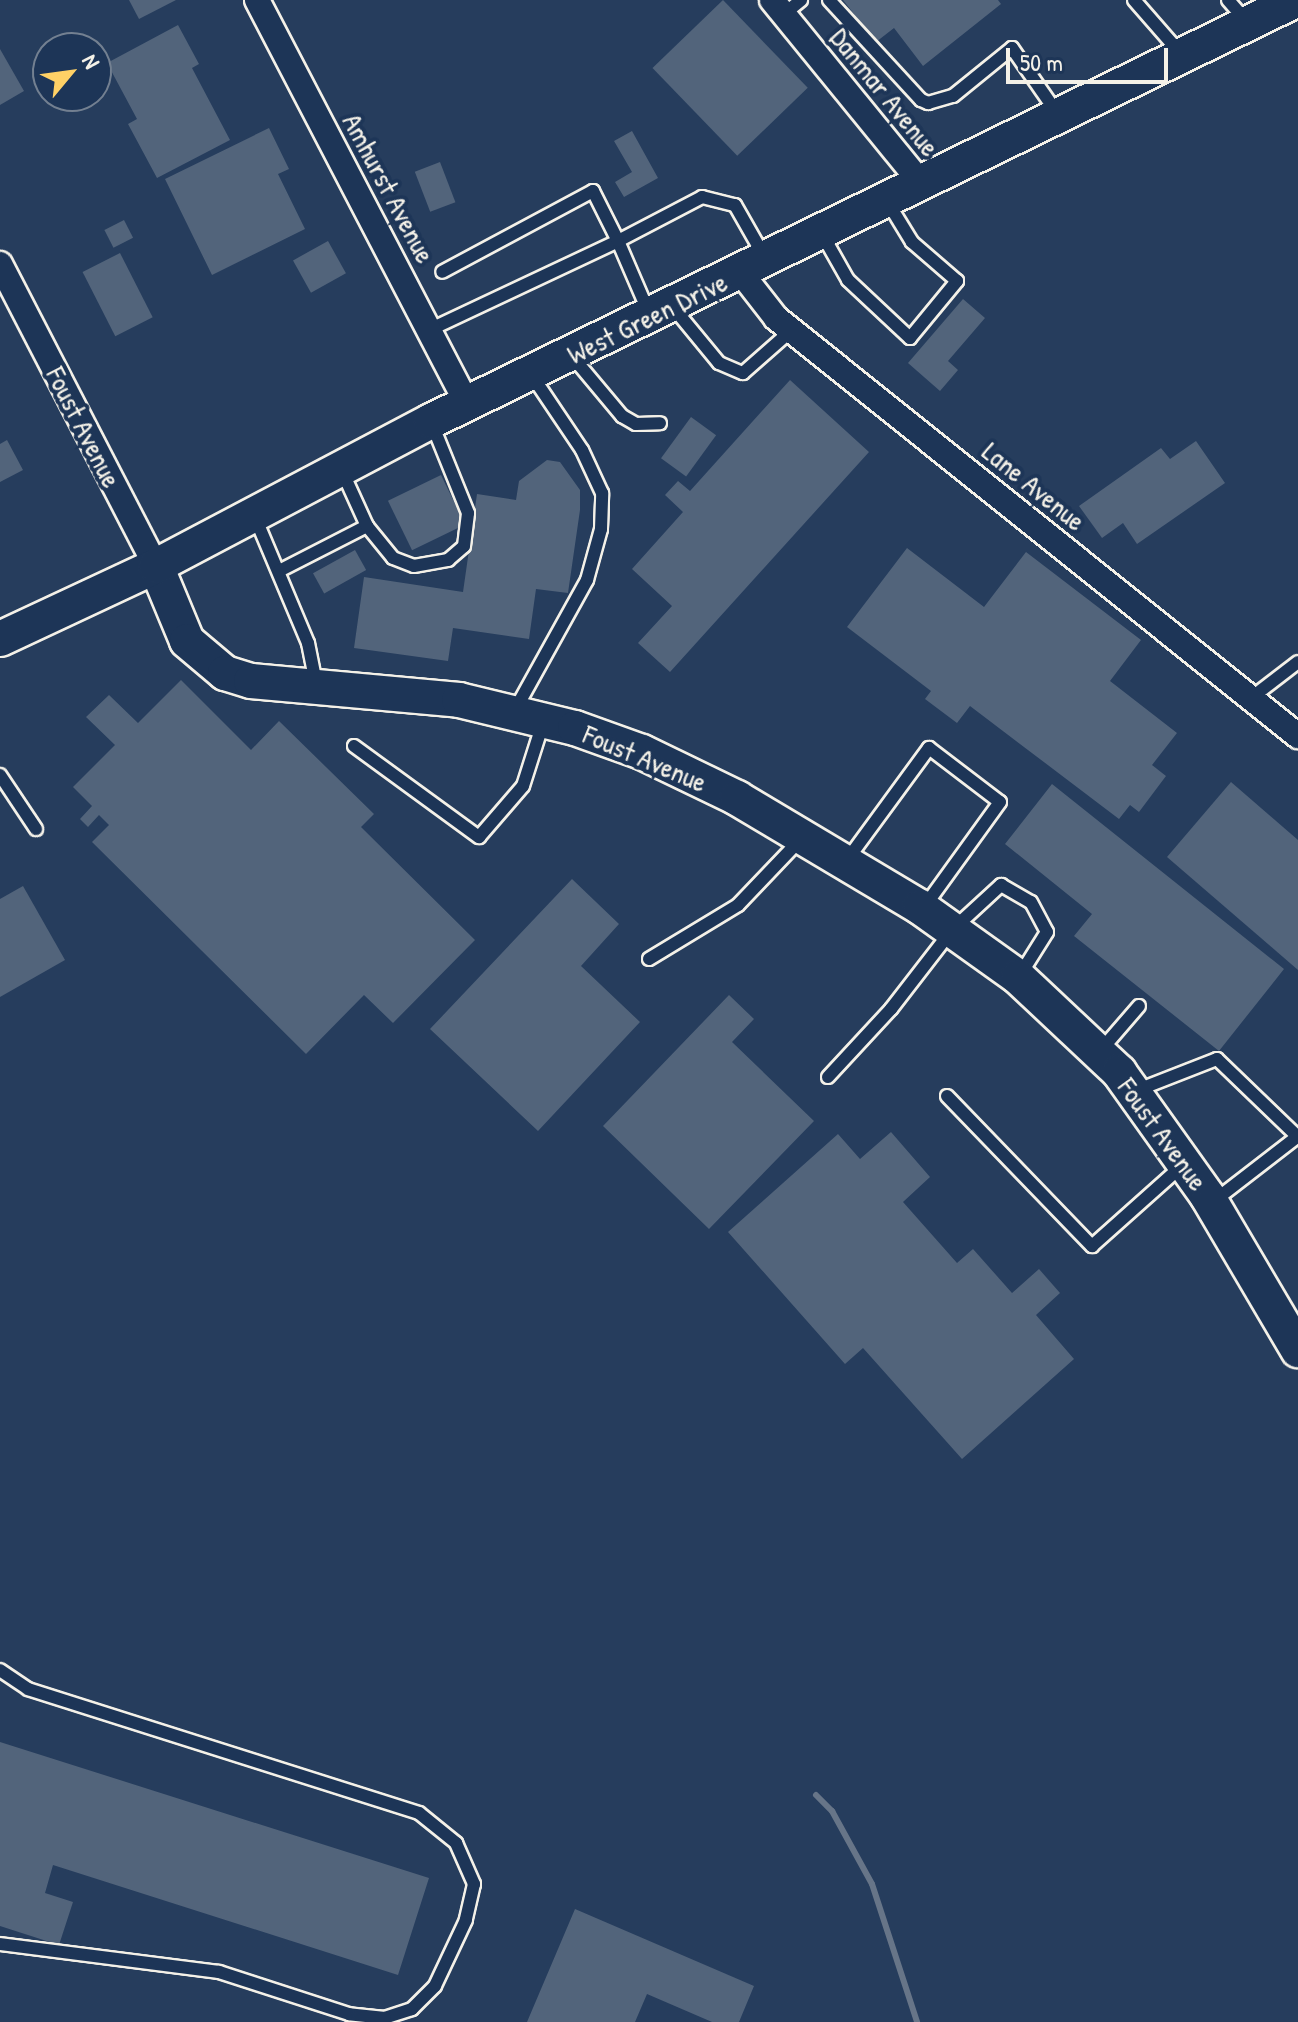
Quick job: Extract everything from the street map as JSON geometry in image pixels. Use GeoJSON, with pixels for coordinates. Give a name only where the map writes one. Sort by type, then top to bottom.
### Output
{"type":"FeatureCollection","features":[{"type":"Feature","properties":{"kind":"street","name":"Amhurst Avenue"},"geometry":{"type":"LineString","coordinates":[[257,0],[467,404]]}},
{"type":"Feature","properties":{"kind":"street","name":"West Green Drive"},"geometry":{"type":"LineString","coordinates":[[0,639],[156,566],[431,421],[822,234],[1183,56],[1238,12],[1296,0]]}},
{"type":"Feature","properties":{"kind":"street","name":"Danmar Avenue"},"geometry":{"type":"LineString","coordinates":[[786,5],[922,184]]}},
{"type":"Feature","properties":{"kind":"street","name":"Foust Avenue"},"geometry":{"type":"LineString","coordinates":[[0,264],[156,566],[187,641],[207,662],[251,681],[459,700],[529,716],[642,752],[847,860],[923,909],[1018,977],[1099,1052],[1134,1091],[1186,1163],[1298,1350]]}},
{"type":"Feature","properties":{"kind":"street","name":"Lane Avenue"},"geometry":{"type":"LineString","coordinates":[[754,267],[792,330],[1298,736]]}},
{"type":"Feature","properties":{"kind":"lane"},"geometry":{"type":"LineString","coordinates":[[829,0],[921,100],[939,102],[953,96],[1012,48],[1060,116]]}},
{"type":"Feature","properties":{"kind":"lane"},"geometry":{"type":"LineString","coordinates":[[1140,2],[1183,56]]}},
{"type":"Feature","properties":{"kind":"lane"},"geometry":{"type":"LineString","coordinates":[[442,272],[593,191],[618,241],[661,311],[719,363],[743,373],[792,330]]}},
{"type":"Feature","properties":{"kind":"lane"},"geometry":{"type":"LineString","coordinates":[[429,330],[618,241],[702,197],[735,205],[754,267]]}},
{"type":"Feature","properties":{"kind":"lane"},"geometry":{"type":"LineString","coordinates":[[822,234],[848,280],[910,338],[957,281],[912,242],[887,201]]}},
{"type":"Feature","properties":{"kind":"lane"},"geometry":{"type":"LineString","coordinates":[[571,355],[622,416],[636,424],[660,423]]}},
{"type":"Feature","properties":{"kind":"lane"},"geometry":{"type":"LineString","coordinates":[[354,746],[479,837],[523,786],[529,716],[587,580],[601,529],[602,493],[582,450],[531,374]]}},
{"type":"Feature","properties":{"kind":"lane"},"geometry":{"type":"LineString","coordinates":[[340,469],[367,526],[393,558],[414,566],[448,560],[464,546],[468,513],[431,421]]}},
{"type":"Feature","properties":{"kind":"lane"},"geometry":{"type":"LineString","coordinates":[[254,514],[308,643],[317,688]]}},
{"type":"Feature","properties":{"kind":"lane"},"geometry":{"type":"LineString","coordinates":[[279,571],[367,526]]}},
{"type":"Feature","properties":{"kind":"lane"},"geometry":{"type":"LineString","coordinates":[[1251,698],[1298,662]]}},
{"type":"Feature","properties":{"kind":"lane"},"geometry":{"type":"LineString","coordinates":[[847,860],[929,748],[1000,802],[923,909]]}},
{"type":"Feature","properties":{"kind":"lane"},"geometry":{"type":"LineString","coordinates":[[0,775],[36,829]]}},
{"type":"Feature","properties":{"kind":"lane"},"geometry":{"type":"LineString","coordinates":[[649,959],[738,905],[804,835]]}},
{"type":"Feature","properties":{"kind":"lane"},"geometry":{"type":"LineString","coordinates":[[828,1077],[891,1009],[952,930],[1001,885],[1031,902],[1047,932],[1018,977]]}},
{"type":"Feature","properties":{"kind":"lane"},"geometry":{"type":"LineString","coordinates":[[1099,1052],[1139,1006]]}},
{"type":"Feature","properties":{"kind":"lane"},"geometry":{"type":"LineString","coordinates":[[1134,1091],[1217,1059],[1298,1136],[1212,1203]]}},
{"type":"Feature","properties":{"kind":"lane"},"geometry":{"type":"LineString","coordinates":[[947,1096],[1092,1246],[1186,1163]]}},
{"type":"Feature","properties":{"kind":"lane"},"geometry":{"type":"LineString","coordinates":[[0,1670],[28,1689],[419,1813],[456,1843],[474,1884],[466,1920],[435,1986],[412,2009],[385,2018],[349,2014],[219,1972],[0,1944]]}},
{"type":"Feature","properties":{"kind":"building"},"geometry":{"type":"Polygon","coordinates":[[[129,0],[176,0],[139,19],[129,0]]]}},
{"type":"Feature","properties":{"kind":"building"},"geometry":{"type":"Polygon","coordinates":[[[723,0],[808,88],[737,156],[653,68],[723,0]]]}},
{"type":"Feature","properties":{"kind":"building"},"geometry":{"type":"Polygon","coordinates":[[[843,0],[998,0],[1001,4],[923,66],[894,28],[876,42],[843,0]]]}},
{"type":"Feature","properties":{"kind":"building"},"geometry":{"type":"Polygon","coordinates":[[[178,25],[199,64],[192,68],[230,140],[157,178],[128,124],[137,119],[112,72],[112,60],[178,25]]]}},
{"type":"Feature","properties":{"kind":"building"},"geometry":{"type":"Polygon","coordinates":[[[0,49],[24,91],[0,105],[0,49]]]}},
{"type":"Feature","properties":{"kind":"building"},"geometry":{"type":"Polygon","coordinates":[[[269,128],[289,169],[278,174],[305,229],[212,275],[165,179],[269,128]]]}},
{"type":"Feature","properties":{"kind":"building"},"geometry":{"type":"Polygon","coordinates":[[[632,131],[658,178],[624,197],[615,182],[632,172],[614,141],[632,131]]]}},
{"type":"Feature","properties":{"kind":"building"},"geometry":{"type":"Polygon","coordinates":[[[440,162],[455,202],[430,212],[415,172],[440,162]]]}},
{"type":"Feature","properties":{"kind":"building"},"geometry":{"type":"Polygon","coordinates":[[[124,220],[133,238],[113,248],[104,230],[124,220]]]}},
{"type":"Feature","properties":{"kind":"building"},"geometry":{"type":"Polygon","coordinates":[[[328,241],[346,273],[311,293],[293,260],[328,241]]]}},
{"type":"Feature","properties":{"kind":"building"},"geometry":{"type":"Polygon","coordinates":[[[120,253],[153,317],[115,336],[83,272],[120,253]]]}},
{"type":"Feature","properties":{"kind":"building"},"geometry":{"type":"Polygon","coordinates":[[[963,299],[985,318],[948,361],[958,370],[940,391],[908,363],[963,299]]]}},
{"type":"Feature","properties":{"kind":"building"},"geometry":{"type":"Polygon","coordinates":[[[790,380],[869,452],[670,672],[638,643],[672,606],[632,569],[683,512],[665,495],[678,481],[690,491],[790,380]]]}},
{"type":"Feature","properties":{"kind":"building"},"geometry":{"type":"Polygon","coordinates":[[[691,417],[716,435],[686,476],[661,458],[691,417]]]}},
{"type":"Feature","properties":{"kind":"building"},"geometry":{"type":"Polygon","coordinates":[[[7,440],[23,470],[0,482],[0,444],[7,440]]]}},
{"type":"Feature","properties":{"kind":"building"},"geometry":{"type":"Polygon","coordinates":[[[1196,441],[1225,483],[1137,544],[1123,523],[1102,538],[1079,506],[1161,448],[1170,459],[1196,441]]]}},
{"type":"Feature","properties":{"kind":"building"},"geometry":{"type":"Polygon","coordinates":[[[547,460],[560,462],[580,490],[580,510],[568,593],[536,589],[529,639],[453,628],[448,661],[354,648],[364,577],[463,592],[477,494],[516,500],[519,481],[547,460]]]}},
{"type":"Feature","properties":{"kind":"building"},"geometry":{"type":"Polygon","coordinates":[[[441,475],[465,524],[412,550],[388,501],[441,475]]]}},
{"type":"Feature","properties":{"kind":"building"},"geometry":{"type":"Polygon","coordinates":[[[907,548],[984,607],[1026,552],[1141,640],[1110,681],[1177,733],[1152,765],[1166,776],[1139,812],[1130,805],[1119,819],[970,706],[957,723],[925,699],[931,691],[847,627],[907,548]]]}},
{"type":"Feature","properties":{"kind":"building"},"geometry":{"type":"Polygon","coordinates":[[[355,550],[366,570],[324,593],[313,573],[355,550]]]}},
{"type":"Feature","properties":{"kind":"building"},"geometry":{"type":"Polygon","coordinates":[[[181,680],[251,750],[279,721],[374,814],[361,827],[475,940],[393,1023],[364,995],[306,1054],[92,842],[109,825],[99,815],[88,827],[80,819],[92,806],[73,787],[115,745],[86,717],[109,695],[138,723],[181,680]]]}},
{"type":"Feature","properties":{"kind":"building"},"geometry":{"type":"Polygon","coordinates":[[[1231,782],[1298,840],[1298,970],[1167,857],[1231,782]]]}},
{"type":"Feature","properties":{"kind":"building"},"geometry":{"type":"Polygon","coordinates":[[[1052,784],[1284,969],[1219,1051],[1074,936],[1092,914],[1005,844],[1052,784]]]}},
{"type":"Feature","properties":{"kind":"building"},"geometry":{"type":"Polygon","coordinates":[[[572,879],[619,924],[581,966],[640,1022],[538,1131],[430,1029],[572,879]]]}},
{"type":"Feature","properties":{"kind":"building"},"geometry":{"type":"Polygon","coordinates":[[[23,886],[65,960],[0,997],[0,899],[23,886]]]}},
{"type":"Feature","properties":{"kind":"building"},"geometry":{"type":"Polygon","coordinates":[[[729,995],[754,1019],[732,1042],[814,1121],[709,1229],[603,1126],[729,995]]]}},
{"type":"Feature","properties":{"kind":"building"},"geometry":{"type":"Polygon","coordinates":[[[891,1132],[930,1177],[903,1202],[957,1263],[973,1249],[1012,1293],[1039,1269],[1060,1293],[1036,1315],[1074,1359],[962,1459],[863,1348],[845,1364],[728,1232],[838,1134],[860,1159],[891,1132]]]}},
{"type":"Feature","properties":{"kind":"building"},"geometry":{"type":"Polygon","coordinates":[[[0,1742],[429,1878],[398,1975],[53,1865],[45,1893],[73,1902],[59,1945],[0,1926],[0,1742]]]}},
{"type":"Feature","properties":{"kind":"building"},"geometry":{"type":"Polygon","coordinates":[[[575,1909],[754,1986],[739,2022],[712,2022],[647,1994],[635,2022],[527,2022],[575,1909]]]}},
{"type":"Feature","properties":{"kind":"waterway"},"geometry":{"type":"LineString","coordinates":[[816,1795],[832,1811],[872,1884],[917,2022]]}}]}
